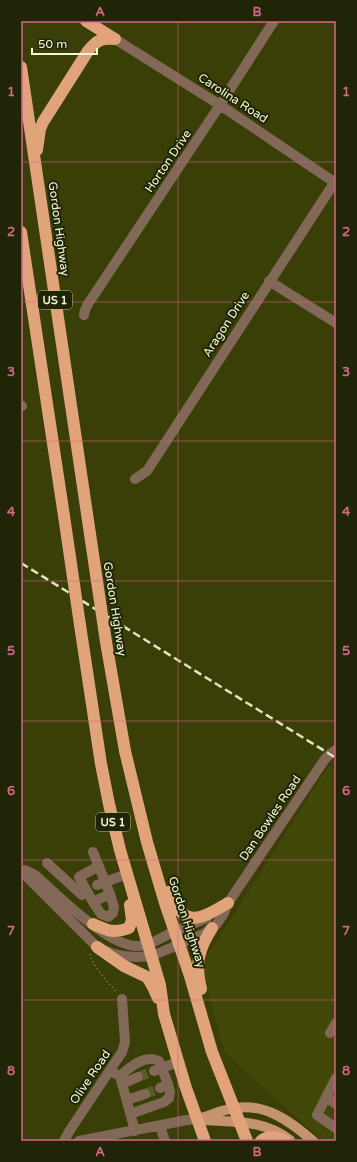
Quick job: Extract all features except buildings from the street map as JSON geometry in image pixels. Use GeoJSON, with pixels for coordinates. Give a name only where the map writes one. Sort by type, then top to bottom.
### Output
{"type":"FeatureCollection","features":[{"type":"Feature","properties":{"kind":"highway"},"geometry":{"type":"LineString","coordinates":[[86,21],[115,39]]}},
{"type":"Feature","properties":{"kind":"highway"},"geometry":{"type":"LineString","coordinates":[[35,159],[40,129],[43,122],[88,51],[101,39],[115,39]]}},
{"type":"Feature","properties":{"kind":"highway","name":"Gordon Highway"},"geometry":{"type":"LineString","coordinates":[[21,66],[106,642],[125,751],[151,857],[174,932],[212,1052],[247,1141]]}},
{"type":"Feature","properties":{"kind":"highway","name":"US 1"},"geometry":{"type":"LineString","coordinates":[[21,232],[106,791],[118,842],[160,985],[164,1014],[178,1062],[205,1141]]}},
{"type":"Feature","properties":{"kind":"highway"},"geometry":{"type":"LineString","coordinates":[[151,857],[173,903],[182,915],[189,917],[202,917],[228,903]]}},
{"type":"Feature","properties":{"kind":"highway"},"geometry":{"type":"LineString","coordinates":[[93,924],[109,931],[119,932],[129,928],[132,920],[127,874]]}},
{"type":"Feature","properties":{"kind":"highway"},"geometry":{"type":"LineString","coordinates":[[212,928],[199,951],[197,973],[230,1095]]}},
{"type":"Feature","properties":{"kind":"highway"},"geometry":{"type":"LineString","coordinates":[[94,944],[124,966],[146,977],[153,987],[164,1014]]}},
{"type":"Feature","properties":{"kind":"highway"},"geometry":{"type":"LineString","coordinates":[[261,1141],[268,1137],[286,1141]]}},
{"type":"Feature","properties":{"kind":"main road"},"geometry":{"type":"LineString","coordinates":[[197,1119],[235,1108],[258,1108],[274,1113],[289,1122],[313,1141]]}},
{"type":"Feature","properties":{"kind":"main road"},"geometry":{"type":"LineString","coordinates":[[197,1119],[258,1124],[272,1128],[292,1141]]}},
{"type":"Feature","properties":{"kind":"street","name":"Horton Drive"},"geometry":{"type":"LineString","coordinates":[[84,316],[88,304],[274,21]]}},
{"type":"Feature","properties":{"kind":"street","name":"Carolina Road"},"geometry":{"type":"LineString","coordinates":[[115,39],[220,105],[335,181]]}},
{"type":"Feature","properties":{"kind":"street","name":"Aragon Drive"},"geometry":{"type":"LineString","coordinates":[[135,479],[147,471],[335,181]]}},
{"type":"Feature","properties":{"kind":"street"},"geometry":{"type":"LineString","coordinates":[[269,281],[336,323]]}},
{"type":"Feature","properties":{"kind":"street","name":"Dan Bowles Road"},"geometry":{"type":"LineString","coordinates":[[150,950],[179,945],[203,934],[216,925],[223,915],[228,903],[325,759],[336,750]]}},
{"type":"Feature","properties":{"kind":"street"},"geometry":{"type":"LineString","coordinates":[[94,852],[99,866],[92,889],[93,902],[101,914],[108,917],[113,913],[114,907],[110,894]]}},
{"type":"Feature","properties":{"kind":"street"},"geometry":{"type":"LineString","coordinates":[[47,863],[92,889],[110,894]]}},
{"type":"Feature","properties":{"kind":"street"},"geometry":{"type":"LineString","coordinates":[[92,889],[79,877],[99,866]]}},
{"type":"Feature","properties":{"kind":"street"},"geometry":{"type":"LineString","coordinates":[[21,870],[35,875],[72,908],[116,941],[126,945],[140,946],[150,950]]}},
{"type":"Feature","properties":{"kind":"street"},"geometry":{"type":"LineString","coordinates":[[21,870],[94,944],[114,954],[123,956],[137,957],[150,950]]}},
{"type":"Feature","properties":{"kind":"street"},"geometry":{"type":"LineString","coordinates":[[72,908],[92,889],[127,874]]}},
{"type":"Feature","properties":{"kind":"street"},"geometry":{"type":"LineString","coordinates":[[93,902],[110,894]]}},
{"type":"Feature","properties":{"kind":"street","name":"Dan Bowles Road"},"geometry":{"type":"LineString","coordinates":[[150,950],[174,932],[212,915],[228,903]]}},
{"type":"Feature","properties":{"kind":"street","name":"Olive Road"},"geometry":{"type":"LineString","coordinates":[[64,1141],[122,1052],[125,1042],[122,999]]}},
{"type":"Feature","properties":{"kind":"street"},"geometry":{"type":"LineString","coordinates":[[330,1033],[336,1023]]}},
{"type":"Feature","properties":{"kind":"street"},"geometry":{"type":"LineString","coordinates":[[121,1080],[134,1065],[147,1059],[154,1059],[159,1061],[158,1070],[164,1086],[170,1092],[170,1098],[164,1102],[130,1114]]}},
{"type":"Feature","properties":{"kind":"street"},"geometry":{"type":"LineString","coordinates":[[158,1070],[178,1062]]}},
{"type":"Feature","properties":{"kind":"street"},"geometry":{"type":"LineString","coordinates":[[110,1071],[121,1080],[136,1131]]}},
{"type":"Feature","properties":{"kind":"street"},"geometry":{"type":"LineString","coordinates":[[121,1080],[138,1077]]}},
{"type":"Feature","properties":{"kind":"street"},"geometry":{"type":"LineString","coordinates":[[336,1078],[317,1115],[336,1128]]}},
{"type":"Feature","properties":{"kind":"street"},"geometry":{"type":"LineString","coordinates":[[127,1100],[145,1094]]}},
{"type":"Feature","properties":{"kind":"street"},"geometry":{"type":"LineString","coordinates":[[327,1097],[336,1104]]}},
{"type":"Feature","properties":{"kind":"street"},"geometry":{"type":"LineString","coordinates":[[79,1141],[197,1119]]}},
{"type":"Feature","properties":{"kind":"street"},"geometry":{"type":"LineString","coordinates":[[160,1126],[165,1141]]}},
{"type":"Feature","properties":{"kind":"street"},"geometry":{"type":"LineString","coordinates":[[70,1130],[73,1141]]}},
{"type":"Feature","properties":{"kind":"path"},"geometry":{"type":"LineString","coordinates":[[94,944],[90,956],[122,999]]}},
{"type":"Feature","properties":{"kind":"shaded area"},"geometry":{"type":"Polygon","coordinates":[[[329,766],[336,770],[336,1141],[323,1141],[225,1053],[203,974],[207,956],[329,766]]]}},
{"type":"Feature","properties":{"kind":"tunnel"},"geometry":{"type":"LineString","coordinates":[[138,1077],[154,1071]]}},
{"type":"Feature","properties":{"kind":"tunnel"},"geometry":{"type":"LineString","coordinates":[[145,1094],[160,1088]]}},
{"type":"Feature","properties":{"kind":"railway"},"geometry":{"type":"LineString","coordinates":[[21,563],[336,758]]}}]}
